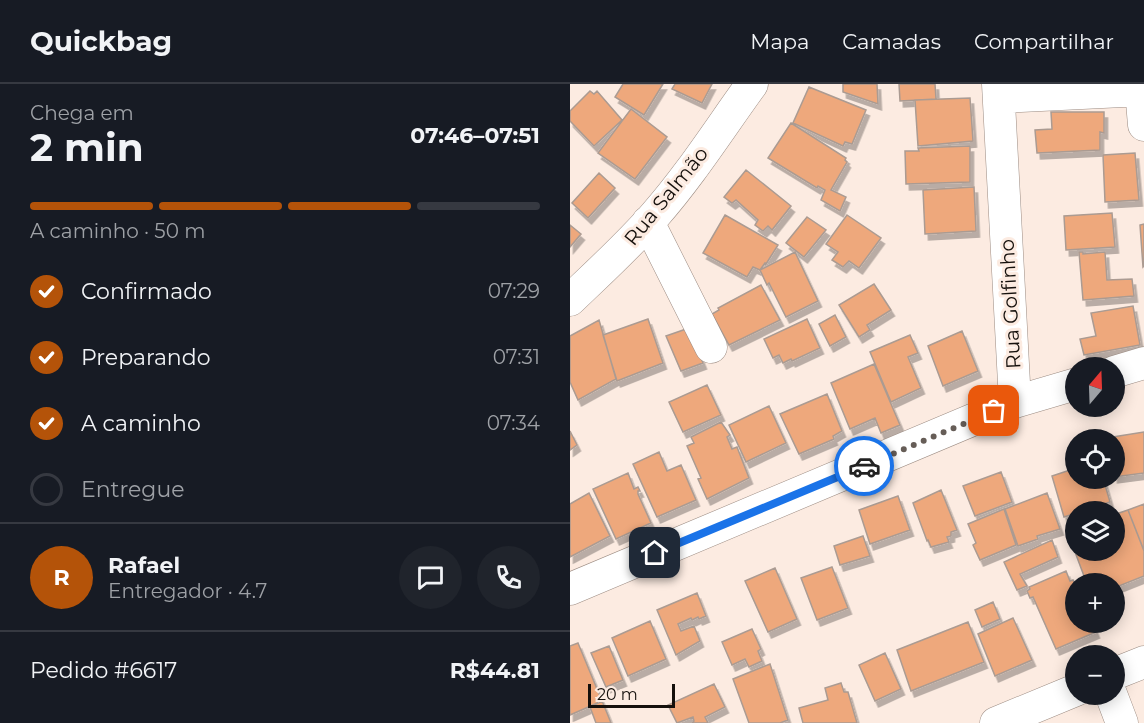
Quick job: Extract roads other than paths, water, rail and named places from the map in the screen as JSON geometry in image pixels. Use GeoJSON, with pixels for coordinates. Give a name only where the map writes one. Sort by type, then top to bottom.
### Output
{"type":"FeatureCollection","features":[{"type":"Feature","properties":{"kind":"street","name":"Rua Salmão"},"geometry":{"type":"LineString","coordinates":[[570,300],[648,222],[683,180],[752,84]]}},
{"type":"Feature","properties":{"kind":"street"},"geometry":{"type":"LineString","coordinates":[[999,90],[1143,90],[1144,125]]}},
{"type":"Feature","properties":{"kind":"street","name":"Rua Golfinho"},"geometry":{"type":"LineString","coordinates":[[999,90],[1015,402]]}},
{"type":"Feature","properties":{"kind":"street"},"geometry":{"type":"LineString","coordinates":[[648,222],[711,347]]}},
{"type":"Feature","properties":{"kind":"street"},"geometry":{"type":"LineString","coordinates":[[1125,369],[1144,363]]}},
{"type":"Feature","properties":{"kind":"street"},"geometry":{"type":"LineString","coordinates":[[570,589],[1015,402],[1065,387]]}},
{"type":"Feature","properties":{"kind":"street"},"geometry":{"type":"LineString","coordinates":[[1125,670],[1144,662]]}},
{"type":"Feature","properties":{"kind":"street"},"geometry":{"type":"LineString","coordinates":[[996,723],[1065,695]]}},
{"type":"Feature","properties":{"kind":"street"},"geometry":{"type":"LineString","coordinates":[[1115,705],[1122,723]]}}]}
